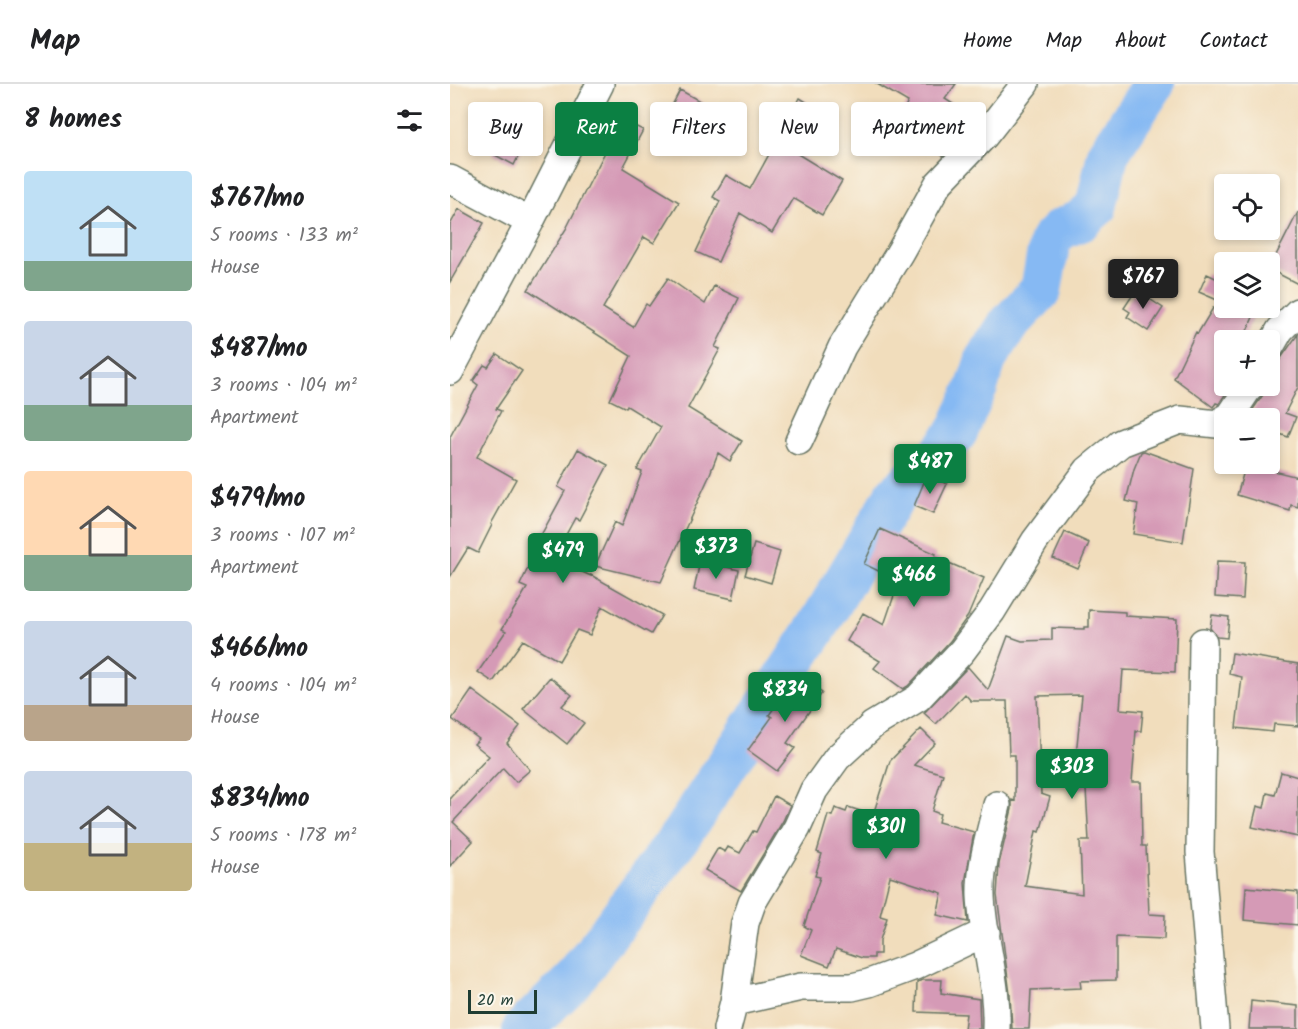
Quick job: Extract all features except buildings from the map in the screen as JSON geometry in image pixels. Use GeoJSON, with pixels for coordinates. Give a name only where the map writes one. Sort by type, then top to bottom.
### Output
{"type":"FeatureCollection","features":[{"type":"Feature","properties":{"kind":"street"},"geometry":{"type":"LineString","coordinates":[[450,371],[530,222],[600,84]]}},
{"type":"Feature","properties":{"kind":"street"},"geometry":{"type":"LineString","coordinates":[[800,441],[842,347],[938,184],[985,135],[1025,84]]}},
{"type":"Feature","properties":{"kind":"street"},"geometry":{"type":"LineString","coordinates":[[450,180],[530,222]]}},
{"type":"Feature","properties":{"kind":"street"},"geometry":{"type":"LineString","coordinates":[[1280,330],[1298,312]]}},
{"type":"Feature","properties":{"kind":"street"},"geometry":{"type":"LineString","coordinates":[[727,1029],[734,1002],[741,945],[752,903],[792,837],[814,790],[837,758],[873,725],[918,698],[962,651],[992,611],[1041,533],[1088,470],[1121,443],[1180,420],[1214,424]]}},
{"type":"Feature","properties":{"kind":"street"},"geometry":{"type":"LineString","coordinates":[[1203,642],[1200,852],[1215,1029]]}},
{"type":"Feature","properties":{"kind":"street"},"geometry":{"type":"LineString","coordinates":[[996,1029],[995,986],[981,897],[983,863],[997,805]]}},
{"type":"Feature","properties":{"kind":"street"},"geometry":{"type":"LineString","coordinates":[[734,1002],[801,987],[852,987],[869,983],[915,966],[986,932]]}},
{"type":"Feature","properties":{"kind":"waterway"},"geometry":{"type":"LineString","coordinates":[[523,1029],[572,982],[683,832],[818,626],[896,494],[939,455],[957,432],[977,387],[986,359],[1008,325],[1041,290],[1050,240],[1061,229],[1080,221],[1096,207],[1108,154],[1154,84]]}}]}
